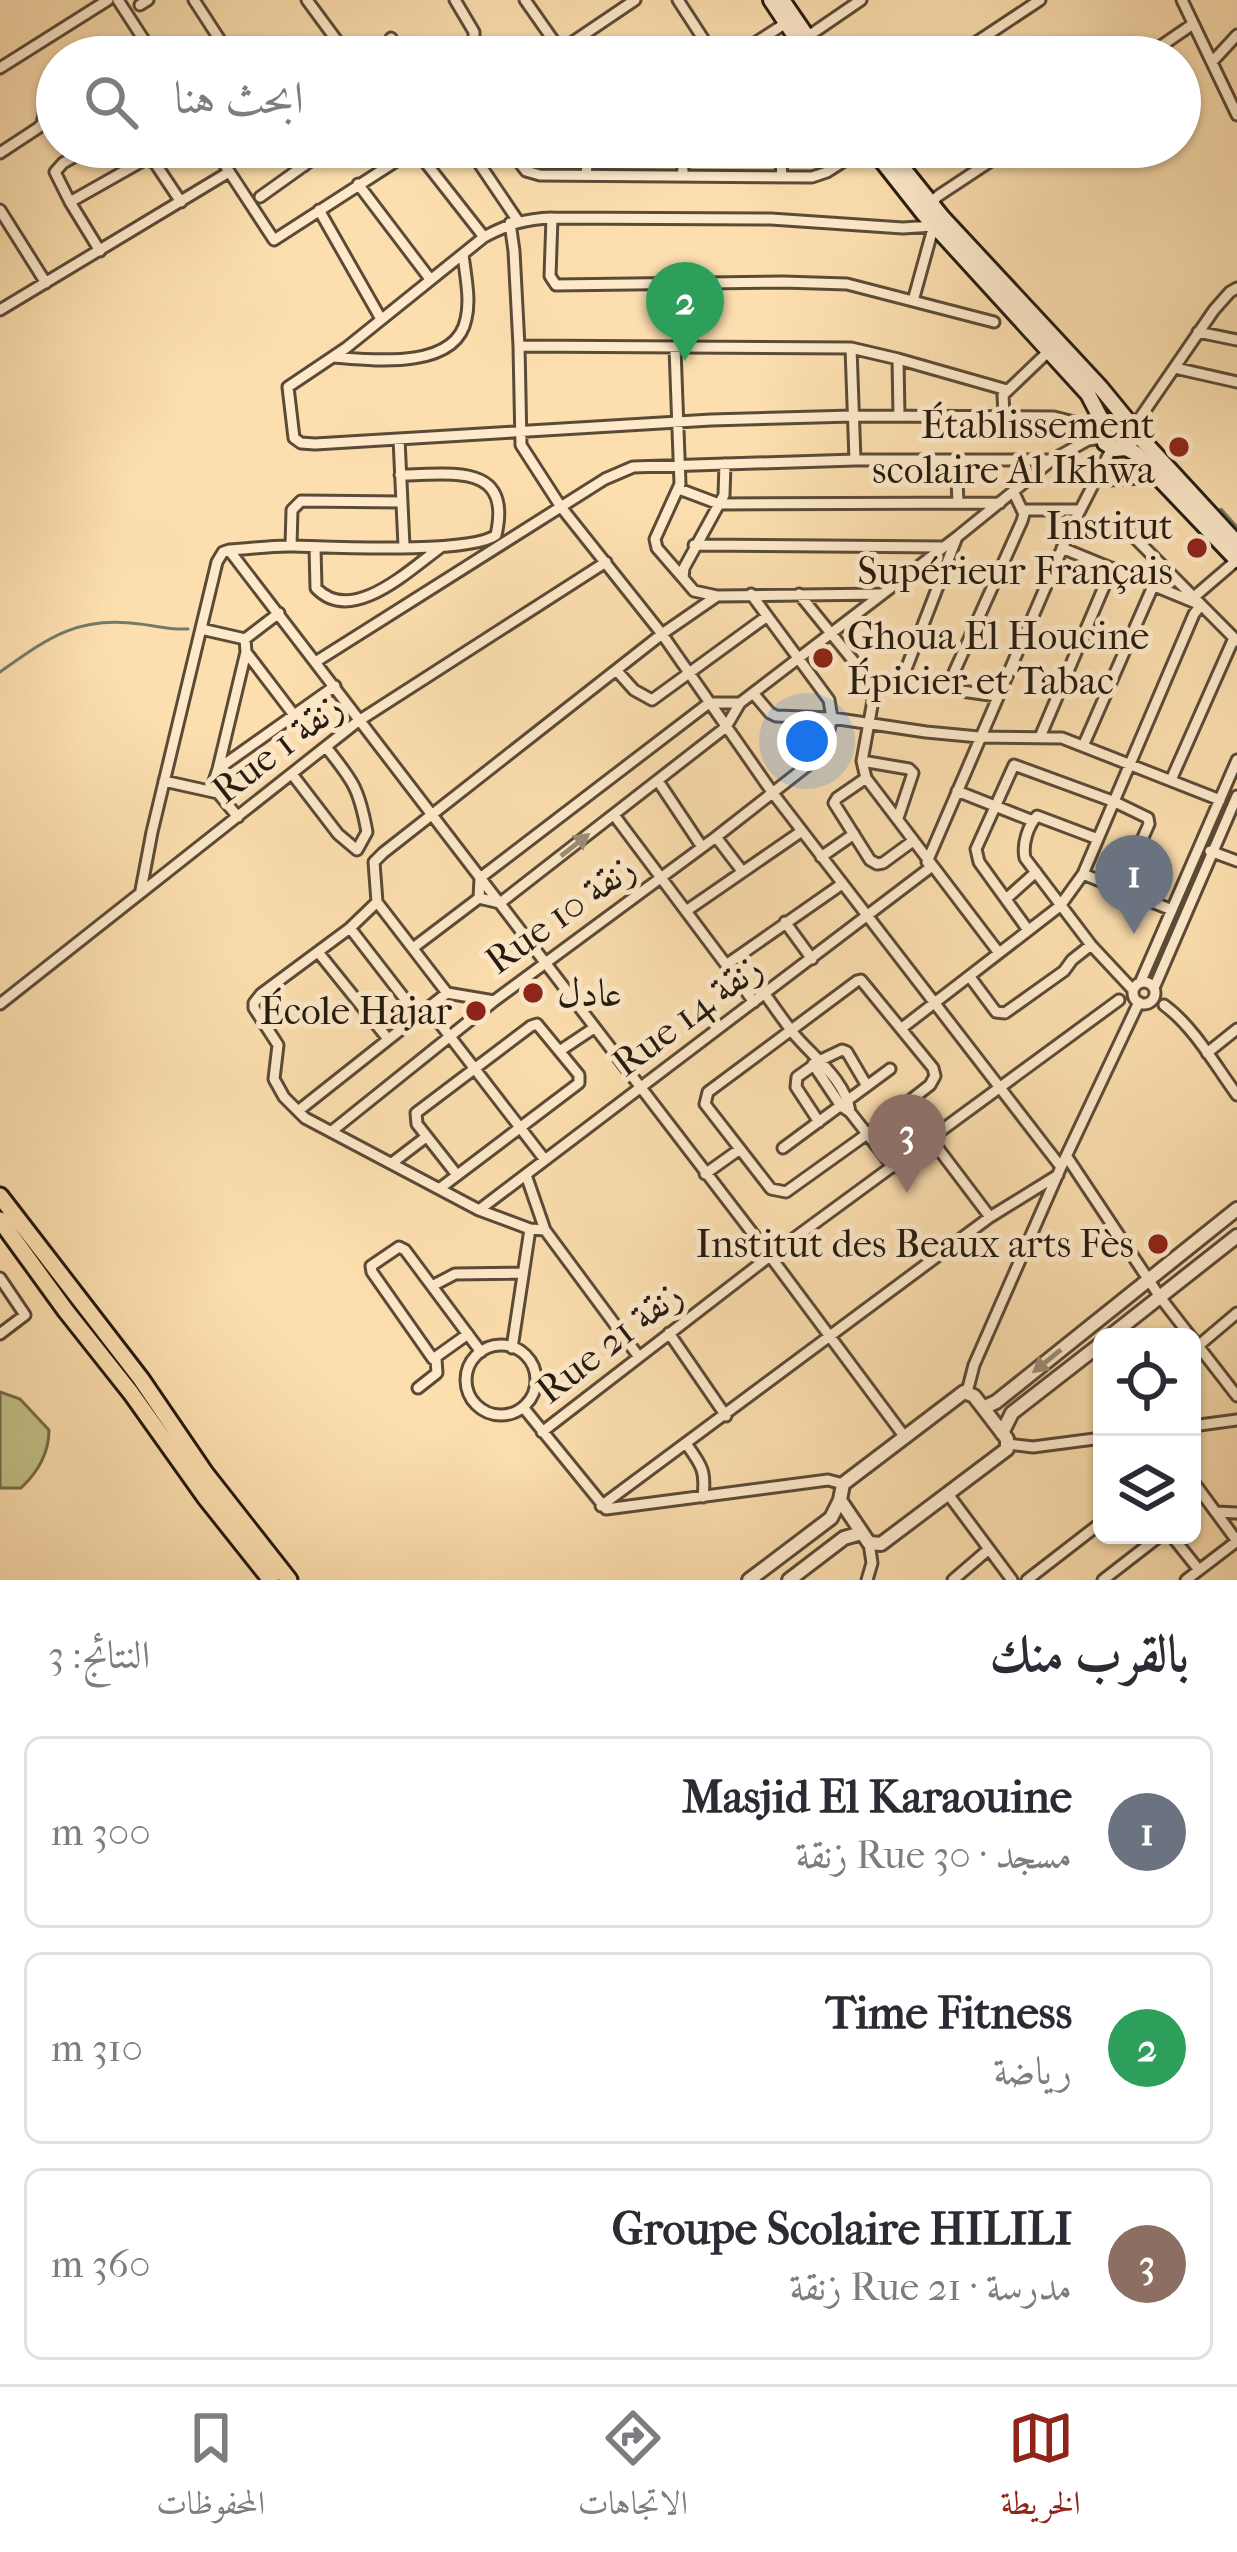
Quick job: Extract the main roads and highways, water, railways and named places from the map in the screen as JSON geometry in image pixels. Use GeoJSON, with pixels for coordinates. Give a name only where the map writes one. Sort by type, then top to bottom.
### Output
{"type":"FeatureCollection","features":[{"type":"Feature","properties":{"kind":"highway"},"geometry":{"type":"LineString","coordinates":[[0,1196],[289,1580]]}},
{"type":"Feature","properties":{"kind":"highway"},"geometry":{"type":"LineString","coordinates":[[0,1220],[271,1580]]}},
{"type":"Feature","properties":{"kind":"main road"},"geometry":{"type":"LineString","coordinates":[[771,0],[795,36]]}},
{"type":"Feature","properties":{"kind":"main road"},"geometry":{"type":"LineString","coordinates":[[782,0],[806,36]]}},
{"type":"Feature","properties":{"kind":"main road"},"geometry":{"type":"LineString","coordinates":[[889,168],[1088,394],[1109,440],[1136,453],[1237,560]]}},
{"type":"Feature","properties":{"kind":"main road"},"geometry":{"type":"LineString","coordinates":[[900,168],[927,208]]}},
{"type":"Feature","properties":{"kind":"main road"},"geometry":{"type":"LineString","coordinates":[[938,221],[1100,387],[1237,543]]}},
{"type":"Feature","properties":{"kind":"main road"},"geometry":{"type":"LineString","coordinates":[[1109,440],[1114,418],[1130,426]]}},
{"type":"Feature","properties":{"kind":"main road"},"geometry":{"type":"LineString","coordinates":[[1109,440],[1132,442],[1130,426]]}},
{"type":"Feature","properties":{"kind":"waterway"},"geometry":{"type":"LineString","coordinates":[[1221,509],[1237,527]]}},
{"type":"Feature","properties":{"kind":"waterway"},"geometry":{"type":"LineString","coordinates":[[0,672],[49,639],[81,626],[118,622],[188,629]]}},
{"type":"Feature","properties":{"kind":"place","name":"Time Fitness"},"geometry":{"type":"Point","coordinates":[685,361]}},
{"type":"Feature","properties":{"kind":"place","name":"Établissement scolaire Al Ikhwa"},"geometry":{"type":"Point","coordinates":[1179,447]}},
{"type":"Feature","properties":{"kind":"place","name":"Institut Supérieur Français"},"geometry":{"type":"Point","coordinates":[1197,548]}},
{"type":"Feature","properties":{"kind":"place","name":"Ghoua El Houcine Épicier et Tabac"},"geometry":{"type":"Point","coordinates":[823,658]}},
{"type":"Feature","properties":{"kind":"place","name":"Masjid El Karaouine"},"geometry":{"type":"Point","coordinates":[1134,934]}},
{"type":"Feature","properties":{"kind":"place","name":"عادل"},"geometry":{"type":"Point","coordinates":[533,993]}},
{"type":"Feature","properties":{"kind":"place","name":"École Hajar"},"geometry":{"type":"Point","coordinates":[476,1011]}},
{"type":"Feature","properties":{"kind":"place","name":"Groupe Scolaire HILILI"},"geometry":{"type":"Point","coordinates":[907,1193]}},
{"type":"Feature","properties":{"kind":"place","name":"Institut des Beaux arts Fès"},"geometry":{"type":"Point","coordinates":[1158,1244]}}]}
